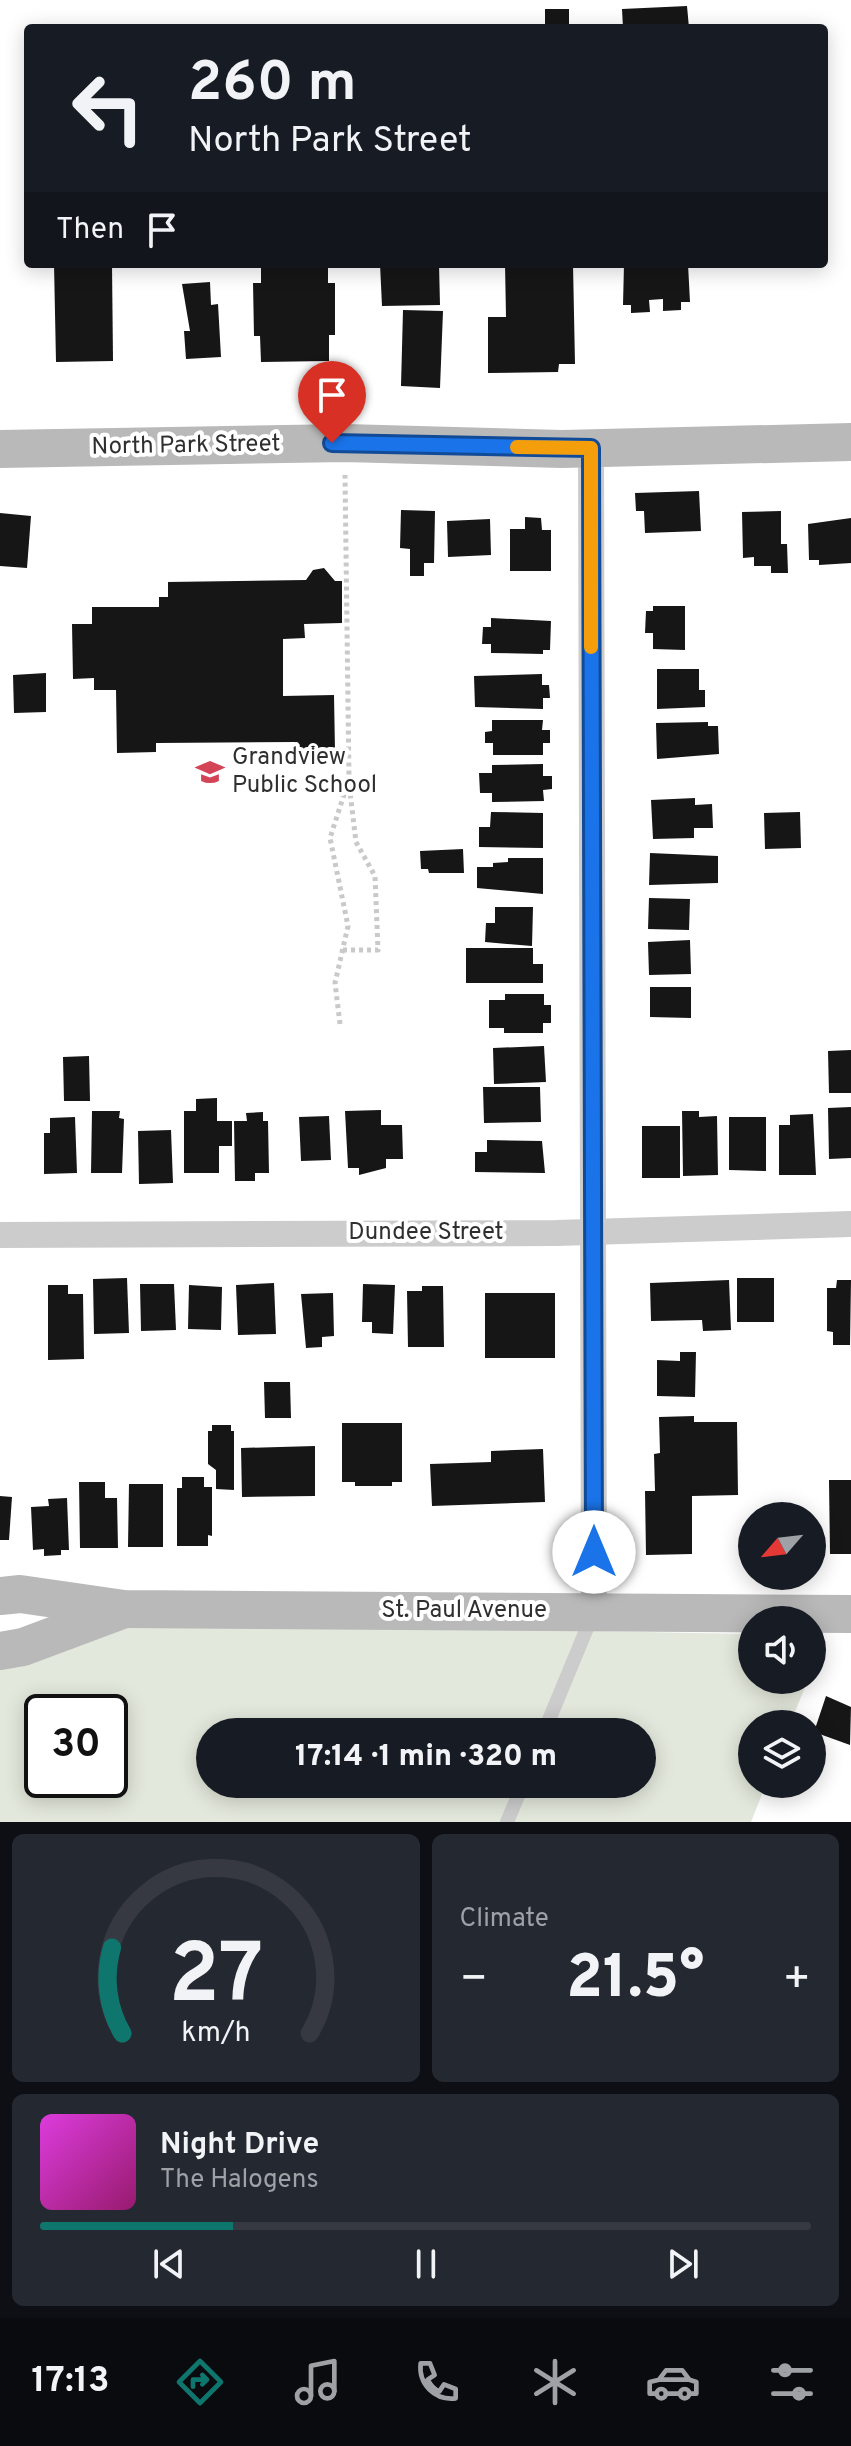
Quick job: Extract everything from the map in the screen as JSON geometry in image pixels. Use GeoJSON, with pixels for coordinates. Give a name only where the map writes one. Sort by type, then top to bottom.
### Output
{"type":"FeatureCollection","features":[{"type":"Feature","properties":{"kind":"main road","name":"North Park Street"},"geometry":{"type":"LineString","coordinates":[[0,449],[345,443],[591,448],[851,442]]}},
{"type":"Feature","properties":{"kind":"main road","name":"St. Paul Avenue"},"geometry":{"type":"LineString","coordinates":[[0,1596],[20,1594],[124,1609],[851,1614]]}},
{"type":"Feature","properties":{"kind":"main road","name":"St. Paul Avenue"},"geometry":{"type":"LineString","coordinates":[[0,1651],[23,1647],[124,1609]]}},
{"type":"Feature","properties":{"kind":"street"},"geometry":{"type":"LineString","coordinates":[[591,448],[594,1612]]}},
{"type":"Feature","properties":{"kind":"street","name":"Dundee Street"},"geometry":{"type":"LineString","coordinates":[[0,1235],[593,1231],[851,1224]]}},
{"type":"Feature","properties":{"kind":"lane"},"geometry":{"type":"LineString","coordinates":[[550,1718],[594,1612]]}},
{"type":"Feature","properties":{"kind":"lane"},"geometry":{"type":"LineString","coordinates":[[507,1822],[517,1798]]}},
{"type":"Feature","properties":{"kind":"path"},"geometry":{"type":"LineString","coordinates":[[343,950],[378,950],[375,876],[356,842],[349,779],[345,443]]}},
{"type":"Feature","properties":{"kind":"path"},"geometry":{"type":"LineString","coordinates":[[340,1024],[335,983],[348,926],[330,838],[349,779]]}},
{"type":"Feature","properties":{"kind":"shaded area"},"geometry":{"type":"Polygon","coordinates":[[[140,1623],[738,1634],[738,1694],[802,1694],[796,1710],[738,1710],[738,1798],[760,1798],[751,1822],[0,1822],[0,1653],[140,1623]]]}},
{"type":"Feature","properties":{"kind":"building"},"geometry":{"type":"Polygon","coordinates":[[[687,6],[689,24],[623,24],[622,9],[687,6]]]}},
{"type":"Feature","properties":{"kind":"building"},"geometry":{"type":"Polygon","coordinates":[[[545,9],[569,9],[569,24],[545,24],[545,9]]]}},
{"type":"Feature","properties":{"kind":"building"},"geometry":{"type":"Polygon","coordinates":[[[54,268],[112,268],[113,361],[56,362],[54,268]]]}},
{"type":"Feature","properties":{"kind":"building"},"geometry":{"type":"Polygon","coordinates":[[[261,268],[328,268],[328,283],[335,283],[335,335],[329,335],[329,361],[261,362],[260,336],[254,336],[253,283],[261,283],[261,268]]]}},
{"type":"Feature","properties":{"kind":"building"},"geometry":{"type":"Polygon","coordinates":[[[380,268],[439,268],[440,305],[382,306],[380,268]]]}},
{"type":"Feature","properties":{"kind":"building"},"geometry":{"type":"Polygon","coordinates":[[[505,268],[573,268],[575,364],[559,364],[558,372],[488,373],[488,317],[506,317],[505,268]]]}},
{"type":"Feature","properties":{"kind":"building"},"geometry":{"type":"Polygon","coordinates":[[[624,268],[688,268],[690,302],[681,302],[681,310],[663,311],[663,299],[649,300],[650,312],[631,313],[631,305],[623,305],[624,268]]]}},
{"type":"Feature","properties":{"kind":"building"},"geometry":{"type":"Polygon","coordinates":[[[210,282],[211,305],[218,304],[221,357],[186,359],[184,331],[190,331],[182,284],[210,282]]]}},
{"type":"Feature","properties":{"kind":"building"},"geometry":{"type":"Polygon","coordinates":[[[403,310],[443,311],[440,388],[401,386],[403,310]]]}},
{"type":"Feature","properties":{"kind":"building"},"geometry":{"type":"Polygon","coordinates":[[[699,491],[701,531],[645,533],[644,511],[636,511],[635,493],[699,491]]]}},
{"type":"Feature","properties":{"kind":"building"},"geometry":{"type":"Polygon","coordinates":[[[401,510],[435,511],[434,563],[424,563],[424,576],[410,576],[410,549],[400,548],[401,510]]]}},
{"type":"Feature","properties":{"kind":"building"},"geometry":{"type":"Polygon","coordinates":[[[781,511],[781,544],[787,544],[788,573],[771,573],[771,566],[754,566],[754,557],[743,558],[742,512],[781,511]]]}},
{"type":"Feature","properties":{"kind":"building"},"geometry":{"type":"Polygon","coordinates":[[[0,513],[31,516],[27,568],[0,566],[0,513]]]}},
{"type":"Feature","properties":{"kind":"building"},"geometry":{"type":"Polygon","coordinates":[[[525,517],[541,518],[542,530],[551,530],[551,571],[510,571],[510,529],[525,529],[525,517]]]}},
{"type":"Feature","properties":{"kind":"building"},"geometry":{"type":"Polygon","coordinates":[[[851,518],[851,563],[819,565],[819,560],[809,560],[808,524],[851,518]]]}},
{"type":"Feature","properties":{"kind":"building"},"geometry":{"type":"Polygon","coordinates":[[[490,519],[491,555],[448,557],[447,521],[490,519]]]}},
{"type":"Feature","properties":{"kind":"building"},"geometry":{"type":"Polygon","coordinates":[[[324,568],[335,581],[342,581],[342,623],[304,624],[305,638],[283,639],[283,696],[334,695],[335,751],[296,751],[295,742],[156,743],[156,752],[117,753],[116,690],[94,690],[94,678],[73,679],[72,624],[92,624],[92,607],[159,607],[159,597],[168,597],[168,582],[306,580],[313,570],[324,568]]]}},
{"type":"Feature","properties":{"kind":"building"},"geometry":{"type":"Polygon","coordinates":[[[653,606],[685,606],[685,650],[653,649],[653,633],[645,633],[646,611],[653,611],[653,606]]]}},
{"type":"Feature","properties":{"kind":"building"},"geometry":{"type":"Polygon","coordinates":[[[491,618],[551,621],[550,650],[543,650],[543,654],[491,653],[491,644],[482,644],[483,627],[491,627],[491,618]]]}},
{"type":"Feature","properties":{"kind":"building"},"geometry":{"type":"Polygon","coordinates":[[[657,669],[699,669],[699,690],[705,690],[705,707],[657,709],[657,669]]]}},
{"type":"Feature","properties":{"kind":"building"},"geometry":{"type":"Polygon","coordinates":[[[46,673],[46,712],[14,713],[13,675],[46,673]]]}},
{"type":"Feature","properties":{"kind":"building"},"geometry":{"type":"Polygon","coordinates":[[[542,674],[542,685],[549,685],[550,698],[543,698],[543,709],[475,707],[474,676],[542,674]]]}},
{"type":"Feature","properties":{"kind":"building"},"geometry":{"type":"Polygon","coordinates":[[[492,720],[543,720],[542,730],[550,730],[550,743],[543,743],[543,755],[493,755],[493,743],[485,743],[485,732],[492,731],[492,720]]]}},
{"type":"Feature","properties":{"kind":"building"},"geometry":{"type":"Polygon","coordinates":[[[708,722],[708,726],[718,726],[719,754],[657,759],[656,723],[708,722]]]}},
{"type":"Feature","properties":{"kind":"building"},"geometry":{"type":"Polygon","coordinates":[[[543,764],[543,776],[552,776],[552,789],[543,790],[544,801],[492,802],[492,793],[480,793],[479,773],[492,773],[492,765],[543,764]]]}},
{"type":"Feature","properties":{"kind":"building"},"geometry":{"type":"Polygon","coordinates":[[[695,798],[695,805],[712,804],[713,828],[694,828],[694,838],[653,839],[651,800],[695,798]]]}},
{"type":"Feature","properties":{"kind":"building"},"geometry":{"type":"Polygon","coordinates":[[[491,812],[543,813],[543,848],[479,847],[479,827],[490,827],[491,812]]]}},
{"type":"Feature","properties":{"kind":"building"},"geometry":{"type":"Polygon","coordinates":[[[800,812],[801,848],[765,849],[764,813],[800,812]]]}},
{"type":"Feature","properties":{"kind":"building"},"geometry":{"type":"Polygon","coordinates":[[[463,849],[464,873],[429,873],[428,869],[421,869],[420,851],[463,849]]]}},
{"type":"Feature","properties":{"kind":"building"},"geometry":{"type":"Polygon","coordinates":[[[650,853],[718,856],[718,883],[649,885],[650,853]]]}},
{"type":"Feature","properties":{"kind":"building"},"geometry":{"type":"Polygon","coordinates":[[[508,858],[543,858],[543,894],[477,888],[477,867],[493,867],[493,863],[508,862],[508,858]]]}},
{"type":"Feature","properties":{"kind":"building"},"geometry":{"type":"Polygon","coordinates":[[[649,898],[690,899],[689,930],[648,929],[649,898]]]}},
{"type":"Feature","properties":{"kind":"building"},"geometry":{"type":"Polygon","coordinates":[[[495,907],[533,907],[532,946],[485,942],[486,923],[495,923],[495,907]]]}},
{"type":"Feature","properties":{"kind":"building"},"geometry":{"type":"Polygon","coordinates":[[[690,940],[691,974],[649,975],[648,942],[690,940]]]}},
{"type":"Feature","properties":{"kind":"building"},"geometry":{"type":"Polygon","coordinates":[[[466,948],[533,948],[533,964],[543,964],[543,983],[466,983],[466,948]]]}},
{"type":"Feature","properties":{"kind":"building"},"geometry":{"type":"Polygon","coordinates":[[[650,987],[691,987],[691,1018],[650,1017],[650,987]]]}},
{"type":"Feature","properties":{"kind":"building"},"geometry":{"type":"Polygon","coordinates":[[[505,994],[544,994],[544,1005],[551,1005],[551,1023],[543,1023],[543,1033],[504,1033],[504,1028],[489,1028],[489,1000],[505,1000],[505,994]]]}},
{"type":"Feature","properties":{"kind":"building"},"geometry":{"type":"Polygon","coordinates":[[[544,1046],[546,1082],[494,1084],[493,1048],[544,1046]]]}},
{"type":"Feature","properties":{"kind":"building"},"geometry":{"type":"Polygon","coordinates":[[[851,1050],[851,1093],[829,1093],[828,1051],[851,1050]]]}},
{"type":"Feature","properties":{"kind":"building"},"geometry":{"type":"Polygon","coordinates":[[[89,1056],[90,1101],[64,1101],[63,1057],[89,1056]]]}},
{"type":"Feature","properties":{"kind":"building"},"geometry":{"type":"Polygon","coordinates":[[[483,1087],[540,1087],[541,1122],[484,1123],[483,1087]]]}},
{"type":"Feature","properties":{"kind":"building"},"geometry":{"type":"Polygon","coordinates":[[[217,1098],[217,1121],[232,1121],[232,1146],[219,1146],[219,1173],[184,1173],[184,1111],[196,1111],[196,1099],[217,1098]]]}},
{"type":"Feature","properties":{"kind":"building"},"geometry":{"type":"Polygon","coordinates":[[[851,1107],[851,1158],[829,1159],[828,1108],[851,1107]]]}},
{"type":"Feature","properties":{"kind":"building"},"geometry":{"type":"Polygon","coordinates":[[[381,1110],[381,1125],[402,1125],[403,1159],[386,1159],[386,1168],[359,1175],[359,1168],[348,1168],[345,1111],[381,1110]]]}},
{"type":"Feature","properties":{"kind":"building"},"geometry":{"type":"Polygon","coordinates":[[[92,1111],[120,1111],[119,1118],[124,1119],[122,1173],[91,1173],[92,1111]]]}},
{"type":"Feature","properties":{"kind":"building"},"geometry":{"type":"Polygon","coordinates":[[[682,1111],[699,1111],[699,1117],[717,1116],[718,1175],[683,1176],[682,1111]]]}},
{"type":"Feature","properties":{"kind":"building"},"geometry":{"type":"Polygon","coordinates":[[[263,1112],[263,1121],[268,1121],[269,1173],[255,1173],[255,1181],[235,1181],[234,1121],[247,1121],[246,1113],[263,1112]]]}},
{"type":"Feature","properties":{"kind":"building"},"geometry":{"type":"Polygon","coordinates":[[[813,1114],[816,1175],[779,1175],[779,1125],[790,1125],[790,1115],[813,1114]]]}},
{"type":"Feature","properties":{"kind":"building"},"geometry":{"type":"Polygon","coordinates":[[[329,1116],[331,1160],[301,1161],[299,1117],[329,1116]]]}},
{"type":"Feature","properties":{"kind":"building"},"geometry":{"type":"Polygon","coordinates":[[[75,1117],[77,1173],[44,1174],[44,1133],[50,1133],[50,1118],[75,1117]]]}},
{"type":"Feature","properties":{"kind":"building"},"geometry":{"type":"Polygon","coordinates":[[[729,1117],[766,1117],[766,1171],[729,1170],[729,1117]]]}},
{"type":"Feature","properties":{"kind":"building"},"geometry":{"type":"Polygon","coordinates":[[[642,1126],[680,1126],[680,1178],[642,1178],[642,1126]]]}},
{"type":"Feature","properties":{"kind":"building"},"geometry":{"type":"Polygon","coordinates":[[[171,1130],[173,1183],[139,1184],[138,1131],[171,1130]]]}},
{"type":"Feature","properties":{"kind":"building"},"geometry":{"type":"Polygon","coordinates":[[[487,1140],[542,1141],[545,1173],[475,1172],[475,1152],[487,1152],[487,1140]]]}},
{"type":"Feature","properties":{"kind":"building"},"geometry":{"type":"Polygon","coordinates":[[[127,1278],[129,1333],[94,1334],[93,1279],[127,1278]]]}},
{"type":"Feature","properties":{"kind":"building"},"geometry":{"type":"Polygon","coordinates":[[[737,1278],[774,1278],[774,1322],[737,1322],[737,1278]]]}},
{"type":"Feature","properties":{"kind":"building"},"geometry":{"type":"Polygon","coordinates":[[[729,1280],[731,1330],[703,1331],[702,1320],[651,1321],[650,1283],[729,1280]]]}},
{"type":"Feature","properties":{"kind":"building"},"geometry":{"type":"Polygon","coordinates":[[[837,1280],[851,1280],[850,1345],[833,1345],[833,1332],[827,1331],[827,1288],[836,1288],[837,1280]]]}},
{"type":"Feature","properties":{"kind":"building"},"geometry":{"type":"Polygon","coordinates":[[[274,1283],[276,1334],[238,1335],[236,1285],[274,1283]]]}},
{"type":"Feature","properties":{"kind":"building"},"geometry":{"type":"Polygon","coordinates":[[[140,1284],[174,1284],[176,1330],[141,1331],[140,1284]]]}},
{"type":"Feature","properties":{"kind":"building"},"geometry":{"type":"Polygon","coordinates":[[[363,1284],[395,1285],[393,1334],[372,1333],[372,1322],[362,1322],[363,1284]]]}},
{"type":"Feature","properties":{"kind":"building"},"geometry":{"type":"Polygon","coordinates":[[[48,1285],[68,1285],[68,1294],[83,1294],[84,1359],[48,1360],[48,1285]]]}},
{"type":"Feature","properties":{"kind":"building"},"geometry":{"type":"Polygon","coordinates":[[[189,1285],[222,1287],[221,1330],[188,1329],[189,1285]]]}},
{"type":"Feature","properties":{"kind":"building"},"geometry":{"type":"Polygon","coordinates":[[[422,1286],[443,1286],[444,1347],[408,1347],[407,1291],[422,1291],[422,1286]]]}},
{"type":"Feature","properties":{"kind":"building"},"geometry":{"type":"Polygon","coordinates":[[[333,1293],[334,1336],[322,1337],[322,1347],[306,1348],[301,1294],[333,1293]]]}},
{"type":"Feature","properties":{"kind":"building"},"geometry":{"type":"Polygon","coordinates":[[[485,1293],[555,1293],[555,1358],[485,1358],[485,1293]]]}},
{"type":"Feature","properties":{"kind":"building"},"geometry":{"type":"Polygon","coordinates":[[[680,1352],[696,1352],[695,1397],[657,1396],[657,1360],[680,1361],[680,1352]]]}},
{"type":"Feature","properties":{"kind":"building"},"geometry":{"type":"Polygon","coordinates":[[[264,1382],[290,1382],[291,1418],[265,1418],[264,1382]]]}},
{"type":"Feature","properties":{"kind":"building"},"geometry":{"type":"Polygon","coordinates":[[[694,1416],[694,1422],[737,1422],[738,1495],[692,1496],[692,1554],[646,1555],[645,1491],[655,1491],[654,1454],[660,1453],[659,1417],[694,1416]]]}},
{"type":"Feature","properties":{"kind":"building"},"geometry":{"type":"Polygon","coordinates":[[[342,1423],[402,1423],[402,1482],[392,1482],[392,1486],[355,1486],[355,1482],[342,1482],[342,1423]]]}},
{"type":"Feature","properties":{"kind":"building"},"geometry":{"type":"Polygon","coordinates":[[[212,1425],[231,1425],[231,1431],[234,1431],[234,1490],[216,1489],[216,1470],[208,1464],[208,1431],[212,1431],[212,1425]]]}},
{"type":"Feature","properties":{"kind":"building"},"geometry":{"type":"Polygon","coordinates":[[[315,1446],[315,1496],[242,1497],[241,1448],[315,1446]]]}},
{"type":"Feature","properties":{"kind":"building"},"geometry":{"type":"Polygon","coordinates":[[[543,1449],[545,1502],[432,1506],[430,1464],[491,1462],[491,1451],[543,1449]]]}},
{"type":"Feature","properties":{"kind":"building"},"geometry":{"type":"Polygon","coordinates":[[[182,1477],[204,1477],[204,1487],[212,1487],[212,1536],[208,1535],[208,1546],[177,1546],[177,1488],[182,1488],[182,1477]]]}},
{"type":"Feature","properties":{"kind":"building"},"geometry":{"type":"Polygon","coordinates":[[[829,1480],[851,1480],[851,1554],[830,1554],[829,1480]]]}},
{"type":"Feature","properties":{"kind":"building"},"geometry":{"type":"Polygon","coordinates":[[[79,1482],[105,1482],[105,1498],[117,1498],[118,1548],[80,1548],[79,1482]]]}},
{"type":"Feature","properties":{"kind":"building"},"geometry":{"type":"Polygon","coordinates":[[[129,1484],[163,1484],[163,1547],[128,1547],[129,1484]]]}},
{"type":"Feature","properties":{"kind":"building"},"geometry":{"type":"Polygon","coordinates":[[[0,1496],[12,1497],[9,1540],[0,1540],[0,1496]]]}},
{"type":"Feature","properties":{"kind":"building"},"geometry":{"type":"Polygon","coordinates":[[[67,1498],[69,1550],[61,1550],[61,1555],[44,1556],[44,1549],[33,1550],[31,1507],[49,1506],[48,1499],[67,1498]]]}},
{"type":"Feature","properties":{"kind":"building"},"geometry":{"type":"Polygon","coordinates":[[[826,1696],[851,1707],[850,1745],[826,1736],[826,1710],[821,1710],[826,1696]]]}},
{"type":"Feature","properties":{"kind":"slow traffic"},"geometry":{"type":"LineString","coordinates":[[517,447],[591,448],[591,647]]}},
{"type":"Feature","properties":{"kind":"place","name":"Grandview Public School"},"geometry":{"type":"Point","coordinates":[210,772]}},
{"type":"Feature","properties":{"kind":"route"},"geometry":{"type":"LineString","coordinates":[[332,443],[591,448],[594,1552]]}}]}
